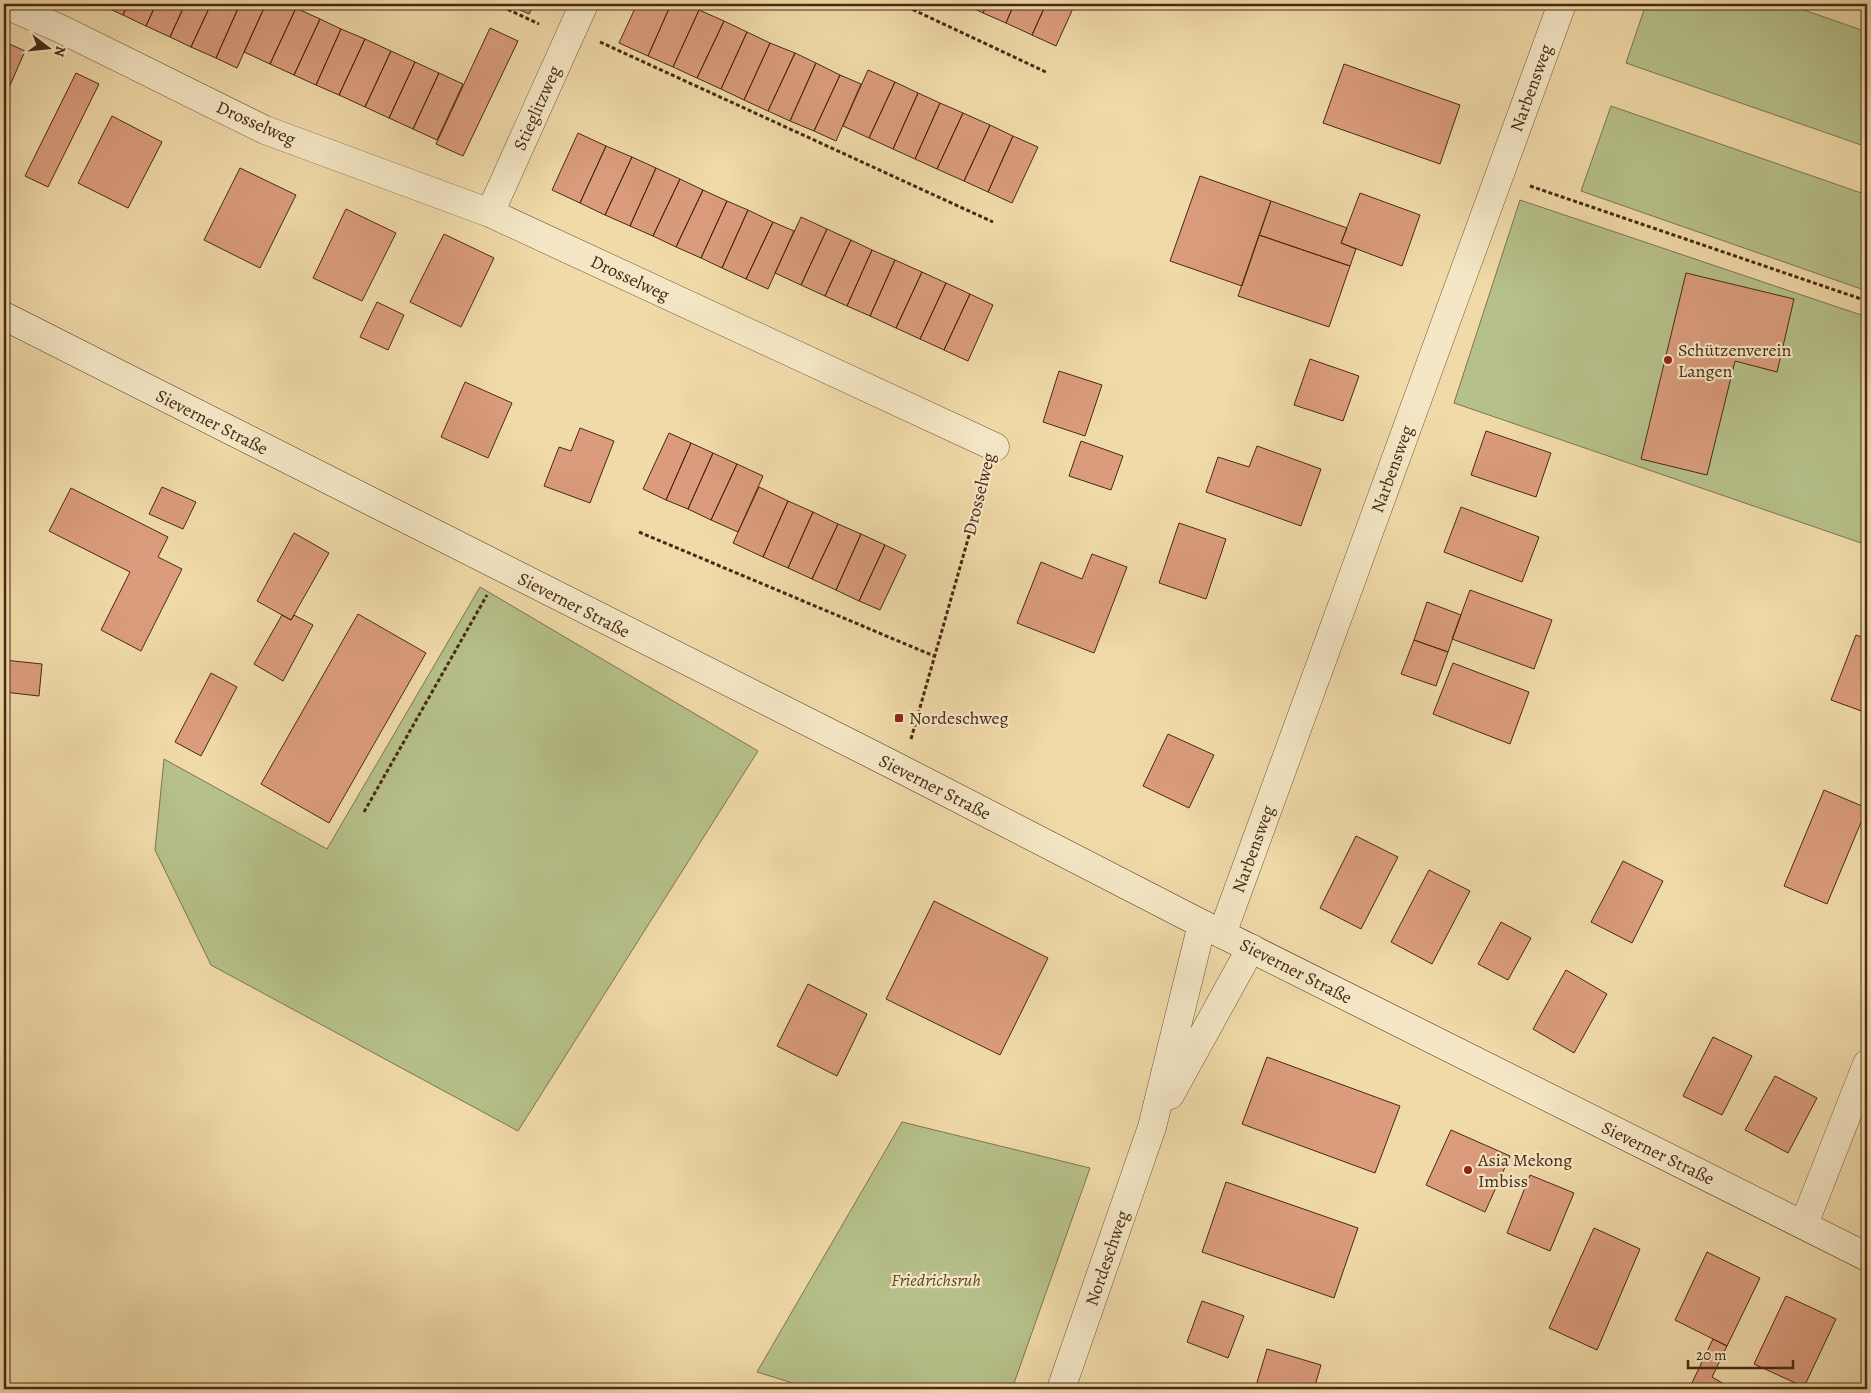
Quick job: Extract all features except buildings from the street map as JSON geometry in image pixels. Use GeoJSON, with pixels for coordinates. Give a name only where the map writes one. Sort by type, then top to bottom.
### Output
{"type":"FeatureCollection","features":[{"type":"Feature","properties":{"kind":"street","name":"Drosselweg"},"geometry":{"type":"LineString","coordinates":[[4,4],[61,29],[266,130],[490,213],[995,447]]}},
{"type":"Feature","properties":{"kind":"street","name":"Stieglitzweg"},"geometry":{"type":"LineString","coordinates":[[490,213],[584,4]]}},
{"type":"Feature","properties":{"kind":"street","name":"Narbensweg"},"geometry":{"type":"LineString","coordinates":[[1212,929],[1562,4]]}},
{"type":"Feature","properties":{"kind":"street","name":"Sieverner Straße"},"geometry":{"type":"LineString","coordinates":[[4,316],[903,770],[1212,929],[1867,1257]]}},
{"type":"Feature","properties":{"kind":"street","name":"Nordeschweg"},"geometry":{"type":"LineString","coordinates":[[1061,1389],[1152,1127],[1212,929]]}},
{"type":"Feature","properties":{"kind":"street","name":"Nordeschweg"},"geometry":{"type":"LineString","coordinates":[[1152,1127],[1251,948]]}},
{"type":"Feature","properties":{"kind":"street"},"geometry":{"type":"LineString","coordinates":[[1804,1224],[1867,1064]]}},
{"type":"Feature","properties":{"kind":"path"},"geometry":{"type":"LineString","coordinates":[[496,4],[571,34],[993,222]]}},
{"type":"Feature","properties":{"kind":"path"},"geometry":{"type":"LineString","coordinates":[[901,4],[1048,73]]}},
{"type":"Feature","properties":{"kind":"path"},"geometry":{"type":"LineString","coordinates":[[1554,194],[1867,301]]}},
{"type":"Feature","properties":{"kind":"path","name":"Drosselweg"},"geometry":{"type":"LineString","coordinates":[[917,718],[995,447]]}},
{"type":"Feature","properties":{"kind":"path"},"geometry":{"type":"LineString","coordinates":[[639,532],[934,656]]}},
{"type":"Feature","properties":{"kind":"path"},"geometry":{"type":"LineString","coordinates":[[364,812],[503,569]]}},
{"type":"Feature","properties":{"kind":"green space"},"geometry":{"type":"Polygon","coordinates":[[[1646,4],[1787,4],[1867,32],[1867,147],[1626,63],[1646,4]]]}},
{"type":"Feature","properties":{"kind":"green space"},"geometry":{"type":"Polygon","coordinates":[[[1611,106],[1867,195],[1867,291],[1581,191],[1611,106]]]}},
{"type":"Feature","properties":{"kind":"green space","name":"Schützenverein Langen"},"geometry":{"type":"Polygon","coordinates":[[[1520,200],[1867,317],[1867,545],[1454,403],[1520,200]]]}},
{"type":"Feature","properties":{"kind":"green space"},"geometry":{"type":"Polygon","coordinates":[[[480,587],[758,751],[518,1131],[211,965],[155,850],[164,759],[327,849],[480,587]]]}},
{"type":"Feature","properties":{"kind":"green space","name":"Friedrichsruh"},"geometry":{"type":"Polygon","coordinates":[[[902,1122],[1090,1168],[1012,1389],[812,1389],[757,1372],[902,1122]]]}},
{"type":"Feature","properties":{"kind":"place","name":"Schützenverein Langen"},"geometry":{"type":"Point","coordinates":[1668,360]}},
{"type":"Feature","properties":{"kind":"place","name":"Nordeschweg"},"geometry":{"type":"Point","coordinates":[899,718]}},
{"type":"Feature","properties":{"kind":"place","name":"Asia Mekong Imbiss"},"geometry":{"type":"Point","coordinates":[1468,1170]}}]}
